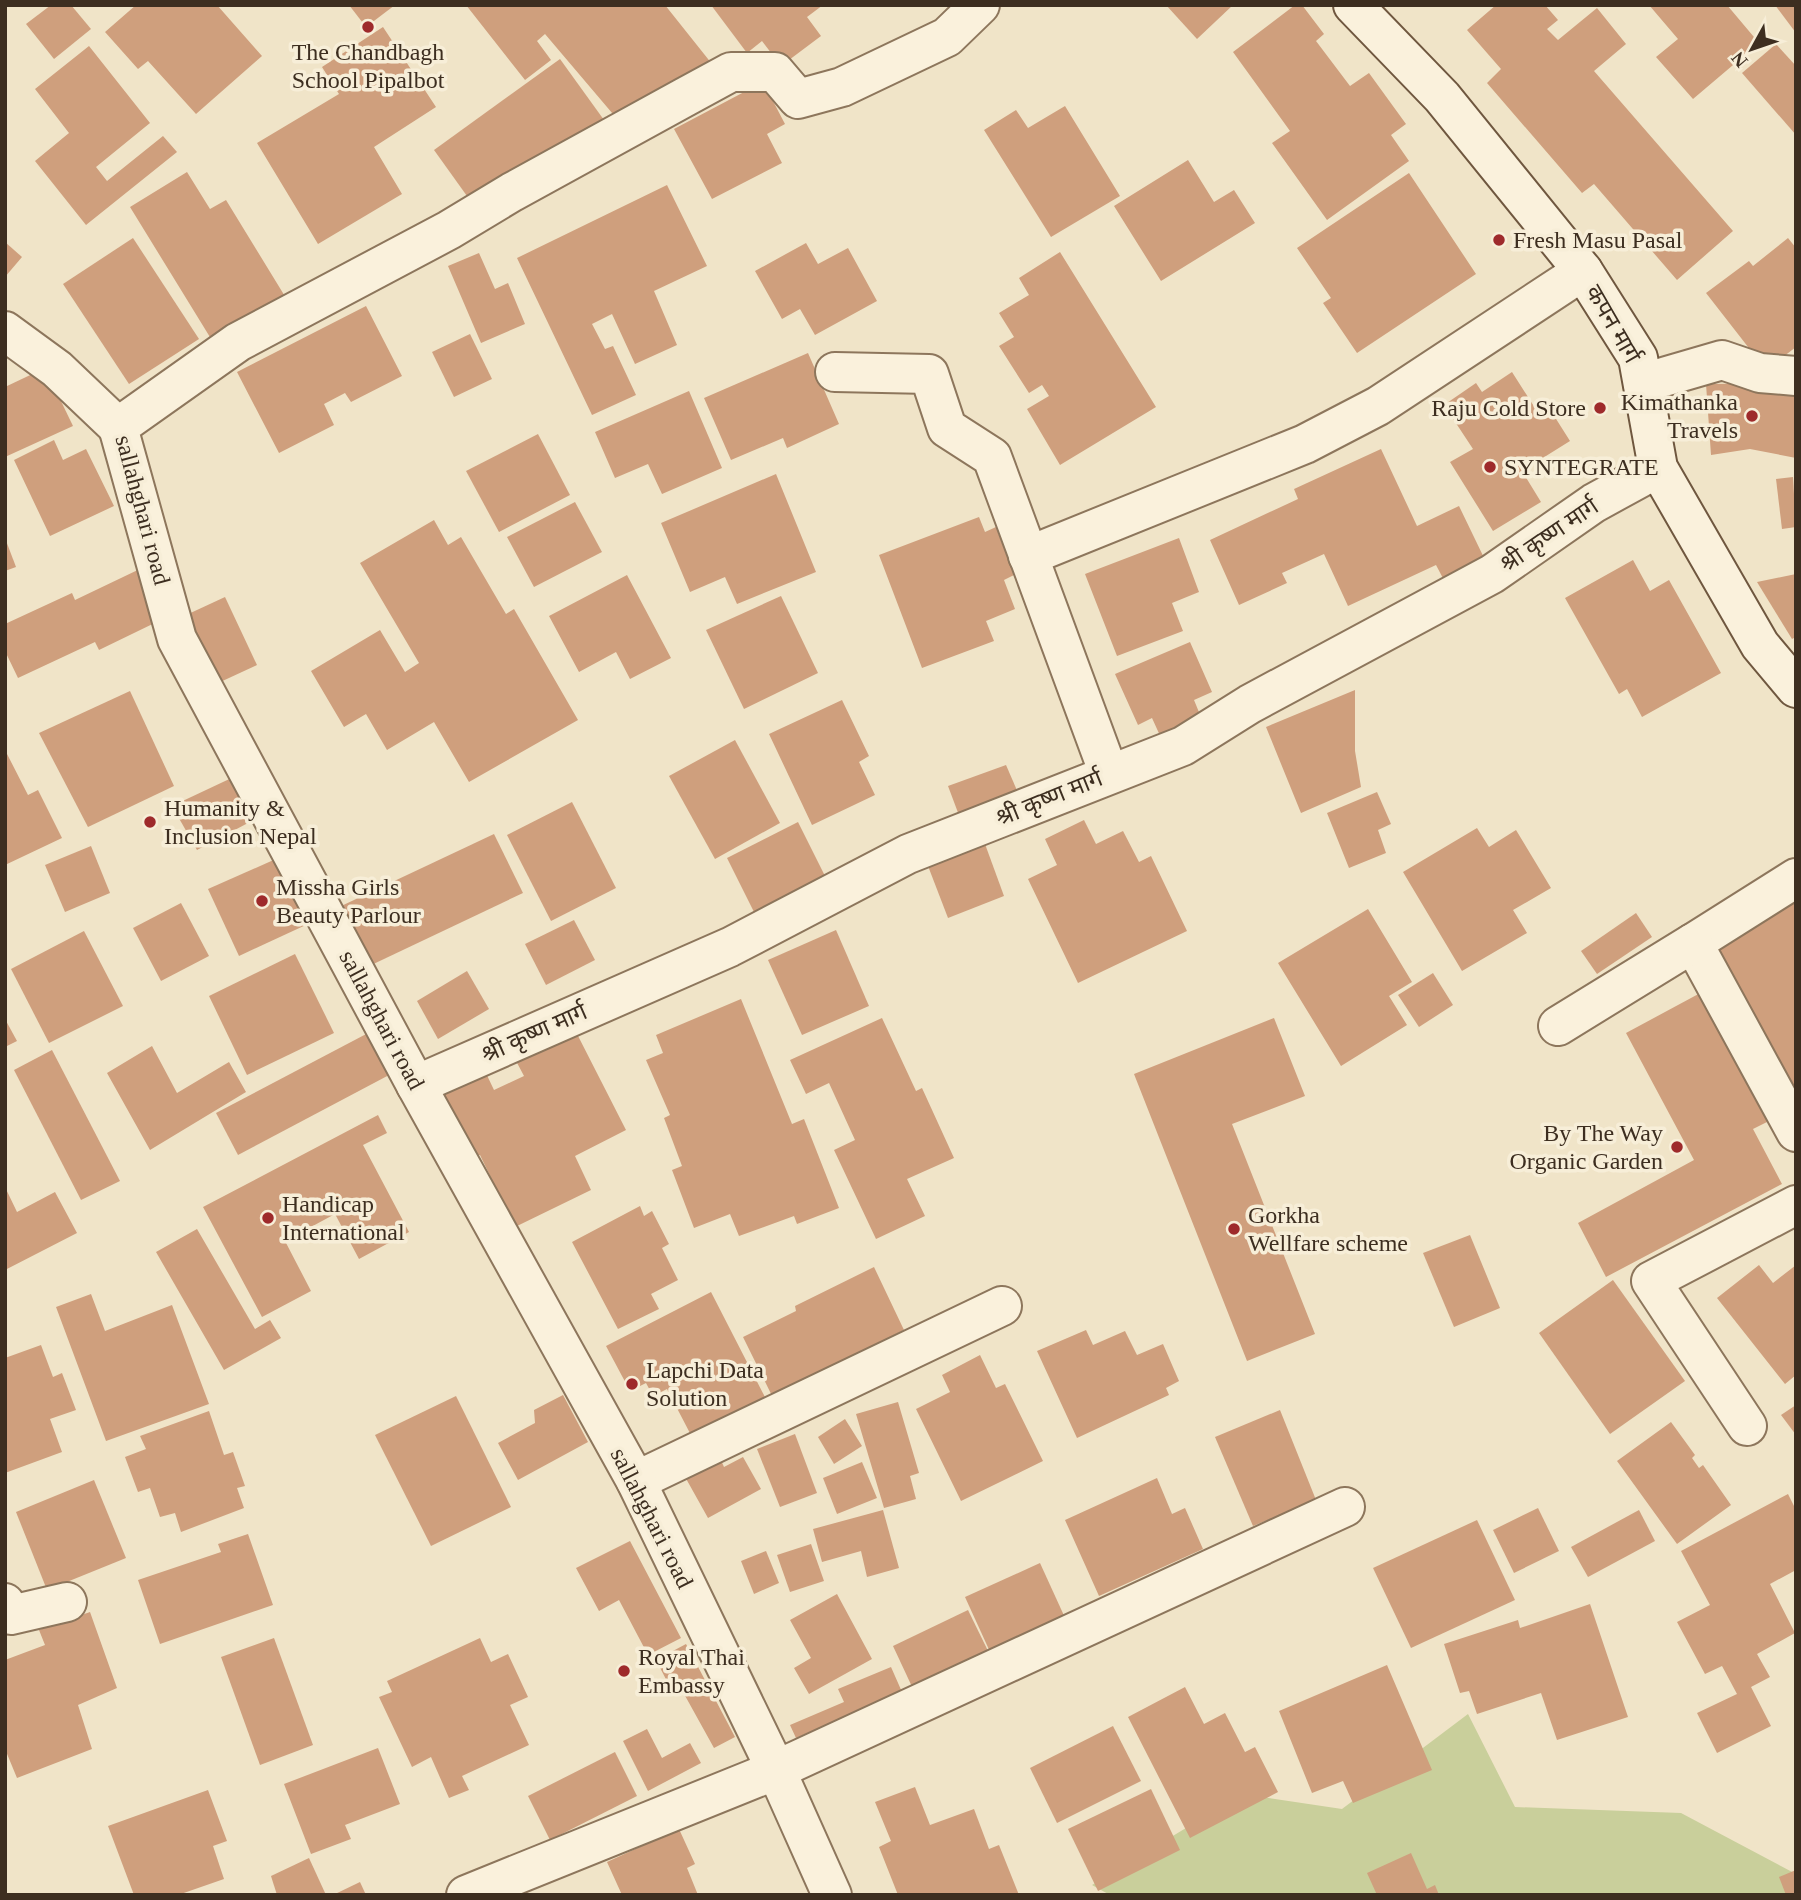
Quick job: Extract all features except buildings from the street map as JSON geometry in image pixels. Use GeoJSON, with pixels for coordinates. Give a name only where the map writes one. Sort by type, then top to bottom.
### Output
{"type":"FeatureCollection","features":[{"type":"Feature","properties":{"kind":"street","name":"sallahghari road"},"geometry":{"type":"LineString","coordinates":[[832,1895],[776,1770],[636,1481],[416,1086],[177,639],[118,427],[238,342],[401,257],[535,179],[731,72],[775,72],[798,99],[842,87],[947,37],[980,5]]}},
{"type":"Feature","properties":{"kind":"street","name":"कपन मार्ग"},"geometry":{"type":"LineString","coordinates":[[1369,10],[1583,271],[1638,358],[1658,468],[1760,645],[1796,688]]}},
{"type":"Feature","properties":{"kind":"street"},"geometry":{"type":"LineString","coordinates":[[1028,556],[1305,444],[1378,406],[1583,271]]}},
{"type":"Feature","properties":{"kind":"street"},"geometry":{"type":"LineString","coordinates":[[5,331],[57,369],[118,427]]}},
{"type":"Feature","properties":{"kind":"street"},"geometry":{"type":"LineString","coordinates":[[1643,383],[1722,360],[1760,373],[1796,376]]}},
{"type":"Feature","properties":{"kind":"street"},"geometry":{"type":"LineString","coordinates":[[835,372],[929,374],[947,428],[992,457],[1109,774]]}},
{"type":"Feature","properties":{"kind":"street","name":"श्री कृष्ण मार्ग"},"geometry":{"type":"LineString","coordinates":[[416,1086],[730,947],[908,854],[1183,746],[1250,704],[1492,575],[1594,503],[1658,468]]}},
{"type":"Feature","properties":{"kind":"street"},"geometry":{"type":"LineString","coordinates":[[1558,1026],[1796,878]]}},
{"type":"Feature","properties":{"kind":"street"},"geometry":{"type":"LineString","coordinates":[[1693,943],[1796,1132]]}},
{"type":"Feature","properties":{"kind":"street"},"geometry":{"type":"LineString","coordinates":[[1747,1426],[1651,1281],[1796,1205]]}},
{"type":"Feature","properties":{"kind":"street"},"geometry":{"type":"LineString","coordinates":[[636,1481],[1002,1306]]}},
{"type":"Feature","properties":{"kind":"street"},"geometry":{"type":"LineString","coordinates":[[466,1895],[776,1770],[1345,1507]]}},
{"type":"Feature","properties":{"kind":"street"},"geometry":{"type":"LineString","coordinates":[[5,1602],[10,1615],[67,1602]]}},
{"type":"Feature","properties":{"kind":"green space"},"geometry":{"type":"Polygon","coordinates":[[[1468,1714],[1515,1807],[1681,1813],[1796,1874],[1796,1895],[1110,1895],[1092,1885],[1242,1794],[1342,1809],[1468,1714]]]}},
{"type":"Feature","properties":{"kind":"place","name":"The Chandbagh School Pipalbot"},"geometry":{"type":"Point","coordinates":[368,27]}},
{"type":"Feature","properties":{"kind":"place","name":"Fresh Masu Pasal"},"geometry":{"type":"Point","coordinates":[1499,240]}},
{"type":"Feature","properties":{"kind":"place","name":"Raju Cold Store"},"geometry":{"type":"Point","coordinates":[1600,408]}},
{"type":"Feature","properties":{"kind":"place","name":"Kimathanka Travels"},"geometry":{"type":"Point","coordinates":[1752,416]}},
{"type":"Feature","properties":{"kind":"place","name":"SYNTEGRATE"},"geometry":{"type":"Point","coordinates":[1490,467]}},
{"type":"Feature","properties":{"kind":"place","name":"Humanity & Inclusion Nepal"},"geometry":{"type":"Point","coordinates":[150,822]}},
{"type":"Feature","properties":{"kind":"place","name":"Missha Girls Beauty Parlour"},"geometry":{"type":"Point","coordinates":[262,901]}},
{"type":"Feature","properties":{"kind":"place","name":"By The Way Organic Garden"},"geometry":{"type":"Point","coordinates":[1677,1147]}},
{"type":"Feature","properties":{"kind":"place","name":"Handicap International"},"geometry":{"type":"Point","coordinates":[268,1218]}},
{"type":"Feature","properties":{"kind":"place","name":"Gorkha Wellfare scheme"},"geometry":{"type":"Point","coordinates":[1234,1229]}},
{"type":"Feature","properties":{"kind":"place","name":"Lapchi Data Solution"},"geometry":{"type":"Point","coordinates":[632,1384]}},
{"type":"Feature","properties":{"kind":"place","name":"Royal Thai Embassy"},"geometry":{"type":"Point","coordinates":[624,1671]}}]}
